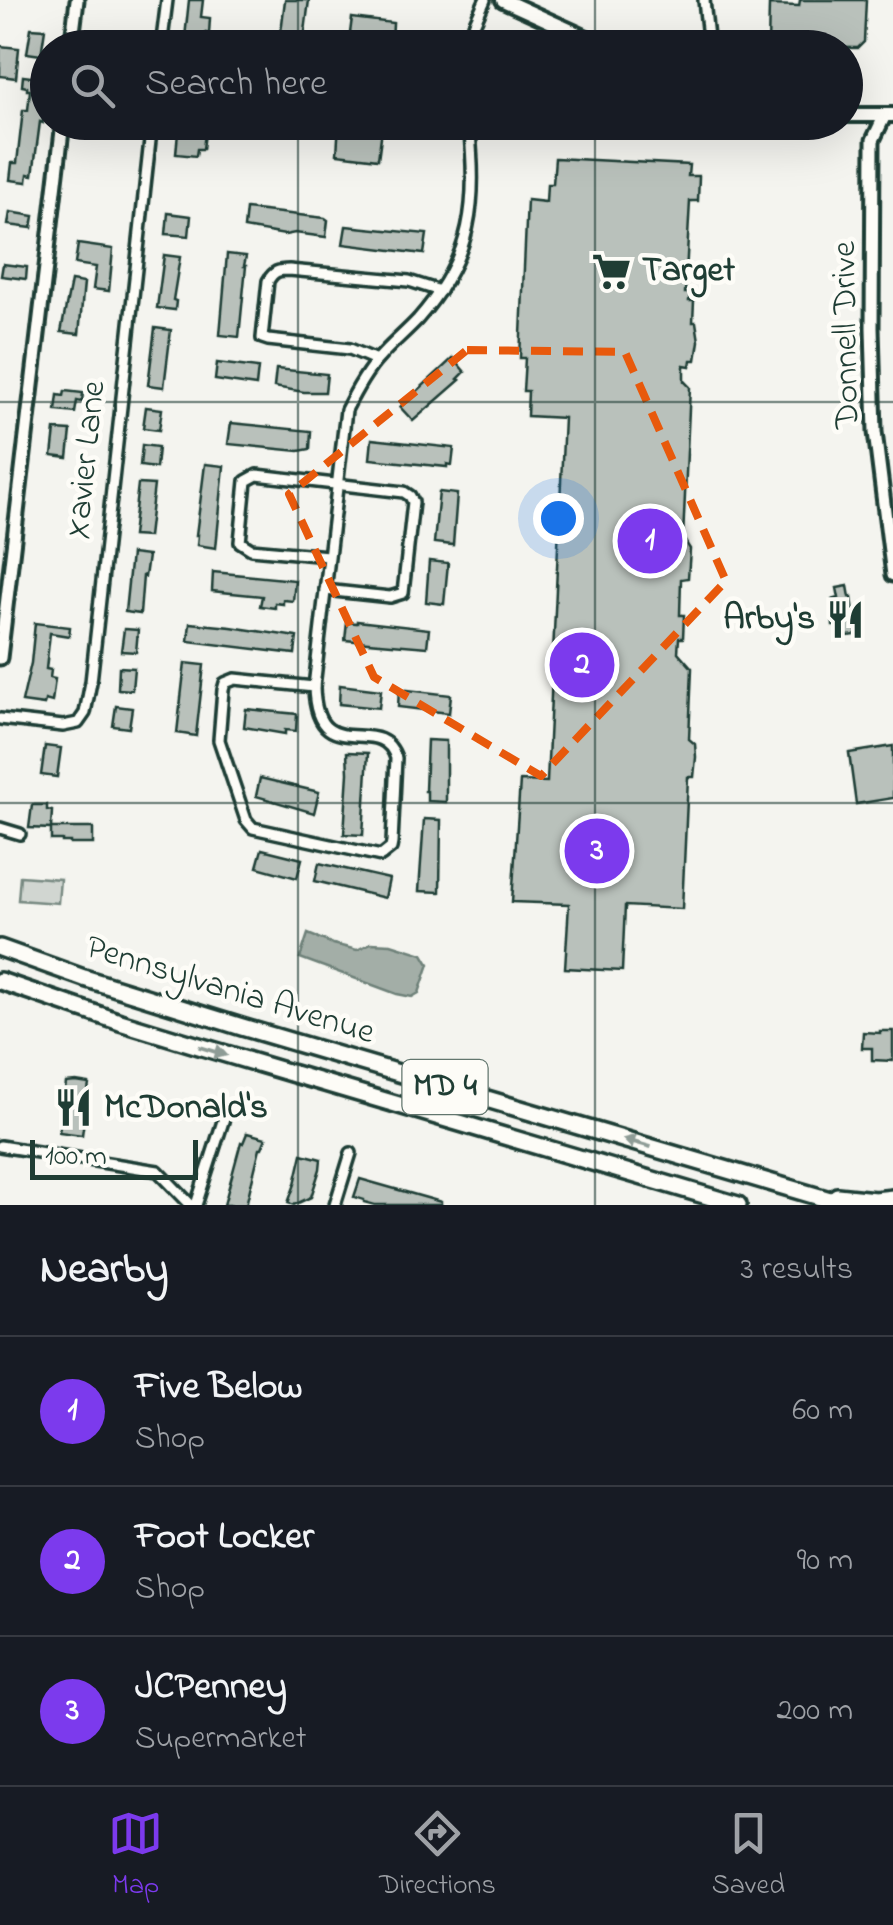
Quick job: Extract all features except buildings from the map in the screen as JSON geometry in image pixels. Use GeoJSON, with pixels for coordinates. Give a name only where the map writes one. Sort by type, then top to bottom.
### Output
{"type":"FeatureCollection","features":[{"type":"Feature","properties":{"kind":"highway","name":"Pennsylvania Avenue"},"geometry":{"type":"LineString","coordinates":[[0,948],[229,1023],[847,1205]]}},
{"type":"Feature","properties":{"kind":"highway","name":"Pennsylvania Avenue"},"geometry":{"type":"LineString","coordinates":[[0,981],[185,1042],[738,1205]]}},
{"type":"Feature","properties":{"kind":"highway"},"geometry":{"type":"LineString","coordinates":[[0,991],[61,1002]]}},
{"type":"Feature","properties":{"kind":"highway"},"geometry":{"type":"LineString","coordinates":[[806,1193],[868,1200],[893,1198]]}},
{"type":"Feature","properties":{"kind":"main road"},"geometry":{"type":"LineString","coordinates":[[504,0],[570,30]]}},
{"type":"Feature","properties":{"kind":"main road"},"geometry":{"type":"LineString","coordinates":[[863,115],[889,115]]}},
{"type":"Feature","properties":{"kind":"street"},"geometry":{"type":"LineString","coordinates":[[74,30],[76,0]]}},
{"type":"Feature","properties":{"kind":"street"},"geometry":{"type":"LineString","coordinates":[[163,30],[167,0]]}},
{"type":"Feature","properties":{"kind":"street"},"geometry":{"type":"LineString","coordinates":[[472,30],[485,0]]}},
{"type":"Feature","properties":{"kind":"street"},"geometry":{"type":"LineString","coordinates":[[704,0],[707,30]]}},
{"type":"Feature","properties":{"kind":"street"},"geometry":{"type":"LineString","coordinates":[[889,115],[893,133]]}},
{"type":"Feature","properties":{"kind":"street","name":"Donnell Drive"},"geometry":{"type":"LineString","coordinates":[[889,115],[873,140],[872,344],[875,432],[893,575]]}},
{"type":"Feature","properties":{"kind":"street"},"geometry":{"type":"LineString","coordinates":[[0,658],[61,140]]}},
{"type":"Feature","properties":{"kind":"street","name":"Xavier Lane"},"geometry":{"type":"LineString","coordinates":[[0,718],[63,726],[78,723],[84,713],[150,140]]}},
{"type":"Feature","properties":{"kind":"street"},"geometry":{"type":"LineString","coordinates":[[314,687],[234,679],[225,683],[219,740],[246,820],[253,828],[381,856],[392,848],[396,758],[393,748],[380,739],[328,729],[317,712],[314,687],[346,410],[376,360],[418,319],[449,279],[463,250],[472,179],[470,140]]}},
{"type":"Feature","properties":{"kind":"street"},"geometry":{"type":"LineString","coordinates":[[376,360],[350,349],[262,338],[272,273],[289,270],[409,281],[440,291]]}},
{"type":"Feature","properties":{"kind":"street"},"geometry":{"type":"LineString","coordinates":[[324,590],[390,598],[403,593],[414,502],[410,496],[404,492],[257,475],[246,480],[240,542],[251,549],[328,556]]}},
{"type":"Feature","properties":{"kind":"street"},"geometry":{"type":"LineString","coordinates":[[0,828],[20,834]]}},
{"type":"Feature","properties":{"kind":"street"},"geometry":{"type":"LineString","coordinates":[[0,1146],[158,1170],[193,1205],[225,1115]]}},
{"type":"Feature","properties":{"kind":"street"},"geometry":{"type":"LineString","coordinates":[[335,1205],[351,1154]]}},
{"type":"Feature","properties":{"kind":"highlighted area"},"geometry":{"type":"Polygon","coordinates":[[[467,350],[625,352],[726,581],[541,776],[374,677],[289,494],[467,350]]]}},
{"type":"Feature","properties":{"kind":"shaded area"},"geometry":{"type":"Polygon","coordinates":[[[20,876],[60,879],[58,903],[18,900],[20,876]]]}},
{"type":"Feature","properties":{"kind":"shaded area"},"geometry":{"type":"Polygon","coordinates":[[[308,934],[357,950],[371,943],[391,944],[423,954],[429,964],[419,993],[412,997],[397,994],[300,958],[308,934]]]}},
{"type":"Feature","properties":{"kind":"place","name":"Target"},"geometry":{"type":"Point","coordinates":[612,271]}},
{"type":"Feature","properties":{"kind":"place","name":"Five Below"},"geometry":{"type":"Point","coordinates":[650,541]}},
{"type":"Feature","properties":{"kind":"place","name":"Arby's"},"geometry":{"type":"Point","coordinates":[845,619]}},
{"type":"Feature","properties":{"kind":"place","name":"Foot Locker"},"geometry":{"type":"Point","coordinates":[582,665]}},
{"type":"Feature","properties":{"kind":"place","name":"JCPenney"},"geometry":{"type":"Point","coordinates":[597,851]}},
{"type":"Feature","properties":{"kind":"place","name":"McDonald's"},"geometry":{"type":"Point","coordinates":[74,1108]}}]}
